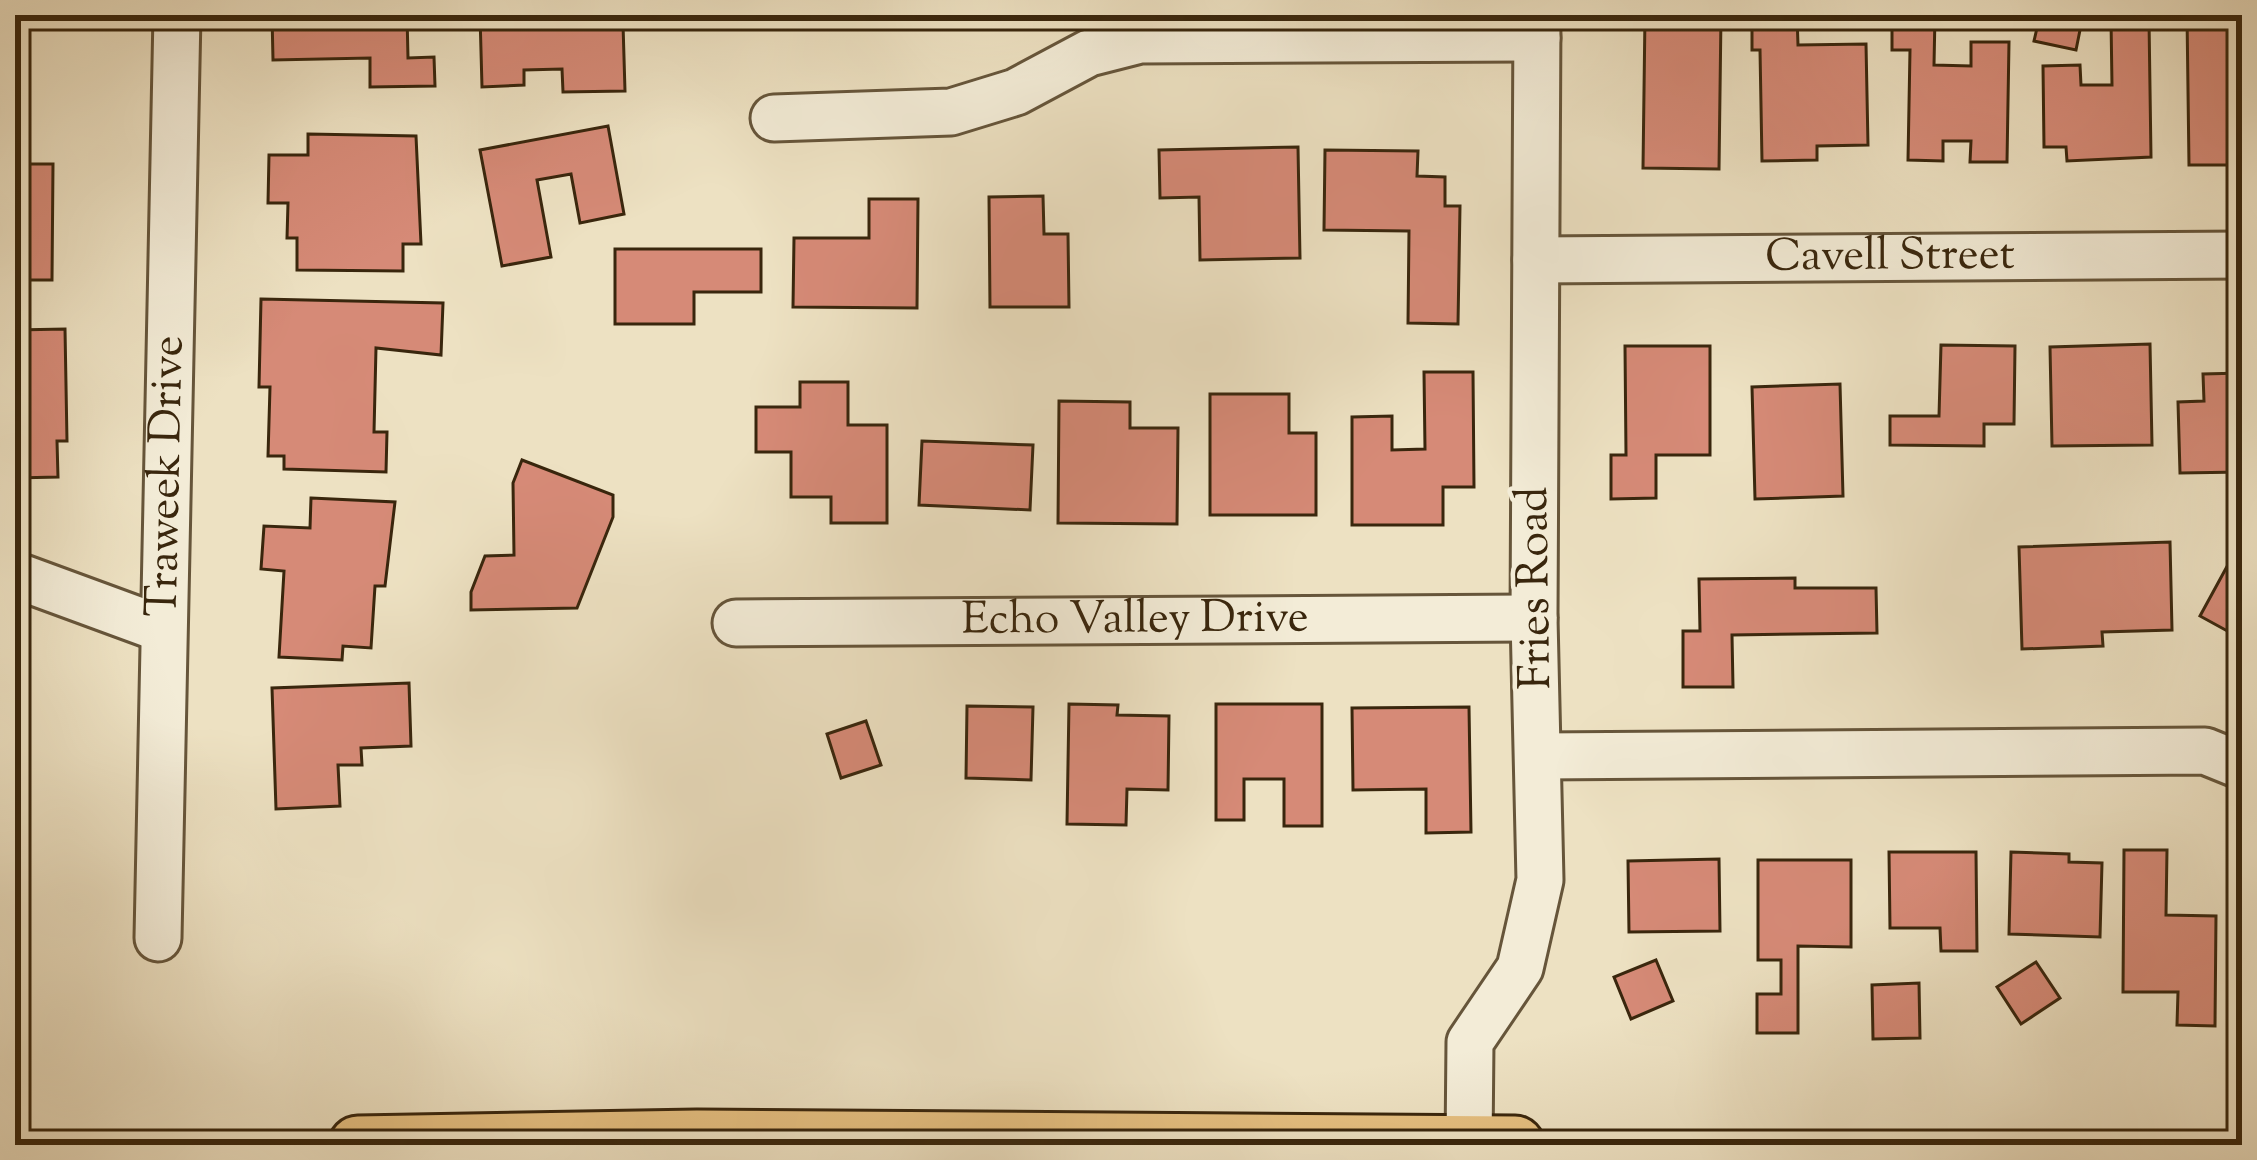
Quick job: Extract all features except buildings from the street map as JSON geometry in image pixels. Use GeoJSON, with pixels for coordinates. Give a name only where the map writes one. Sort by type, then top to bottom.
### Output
{"type":"FeatureCollection","features":[{"type":"Feature","properties":{"kind":"main road"},"geometry":{"type":"LineString","coordinates":[[358,1145],[697,1139],[1515,1145]]}},
{"type":"Feature","properties":{"kind":"street","name":"Traweek Drive"},"geometry":{"type":"LineString","coordinates":[[158,938],[177,15]]}},
{"type":"Feature","properties":{"kind":"street"},"geometry":{"type":"LineString","coordinates":[[774,118],[951,112],[1016,92],[1089,53],[1140,40],[1537,26]]}},
{"type":"Feature","properties":{"kind":"street","name":"Fries Road"},"geometry":{"type":"LineString","coordinates":[[1469,1144],[1470,1042],[1520,968],[1540,880],[1541,755],[1534,618],[1537,26]]}},
{"type":"Feature","properties":{"kind":"street","name":"Cavell Street"},"geometry":{"type":"LineString","coordinates":[[1536,260],[2242,255]]}},
{"type":"Feature","properties":{"kind":"street"},"geometry":{"type":"LineString","coordinates":[[15,575],[162,629]]}},
{"type":"Feature","properties":{"kind":"street","name":"Echo Valley Drive"},"geometry":{"type":"LineString","coordinates":[[736,623],[1534,618]]}},
{"type":"Feature","properties":{"kind":"street"},"geometry":{"type":"LineString","coordinates":[[1541,755],[2205,751],[2242,766]]}}]}
